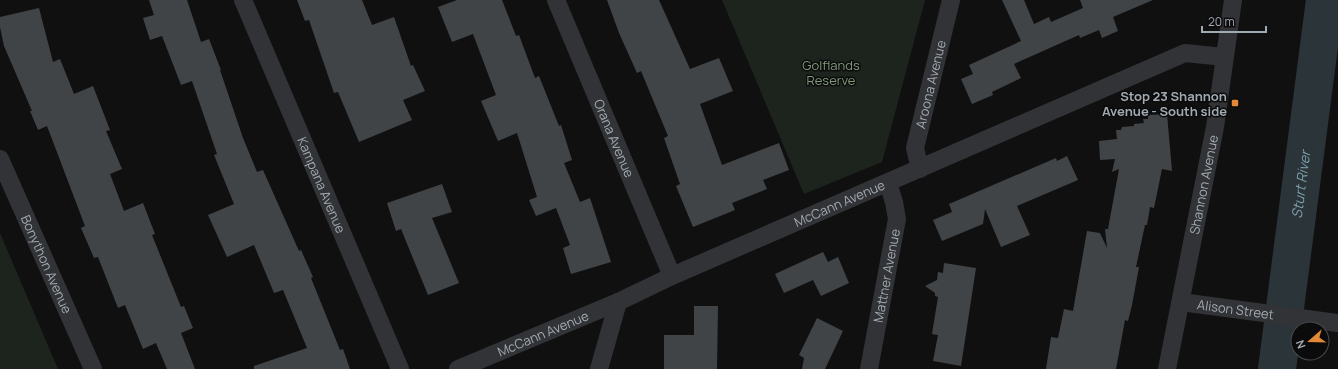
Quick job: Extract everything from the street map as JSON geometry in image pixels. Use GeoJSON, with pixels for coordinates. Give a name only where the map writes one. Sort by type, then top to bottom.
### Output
{"type":"FeatureCollection","features":[{"type":"Feature","properties":{"kind":"street","name":"Kampana Avenue"},"geometry":{"type":"LineString","coordinates":[[243,0],[400,369]]}},
{"type":"Feature","properties":{"kind":"street","name":"Orana Avenue"},"geometry":{"type":"LineString","coordinates":[[556,0],[672,276]]}},
{"type":"Feature","properties":{"kind":"street","name":"Aroona Avenue"},"geometry":{"type":"LineString","coordinates":[[920,169],[915,148],[951,0]]}},
{"type":"Feature","properties":{"kind":"street","name":"Shannon Avenue"},"geometry":{"type":"LineString","coordinates":[[1168,369],[1215,127],[1233,0]]}},
{"type":"Feature","properties":{"kind":"street","name":"McCann Avenue"},"geometry":{"type":"LineString","coordinates":[[458,369],[618,302],[672,276],[1185,53],[1224,57]]}},
{"type":"Feature","properties":{"kind":"street","name":"Bonython Avenue"},"geometry":{"type":"LineString","coordinates":[[0,159],[93,369]]}},
{"type":"Feature","properties":{"kind":"street","name":"Mattner Avenue"},"geometry":{"type":"LineString","coordinates":[[869,369],[897,219],[894,202],[888,183]]}},
{"type":"Feature","properties":{"kind":"street"},"geometry":{"type":"LineString","coordinates":[[598,369],[618,302]]}},
{"type":"Feature","properties":{"kind":"street","name":"Alison Street"},"geometry":{"type":"LineString","coordinates":[[1181,302],[1322,321]]}},
{"type":"Feature","properties":{"kind":"green space","name":"Golflands Reserve"},"geometry":{"type":"Polygon","coordinates":[[[722,0],[925,0],[882,162],[804,194],[722,0]]]}},
{"type":"Feature","properties":{"kind":"green space"},"geometry":{"type":"Polygon","coordinates":[[[0,233],[58,369],[0,369],[0,233]]]}},
{"type":"Feature","properties":{"kind":"building"},"geometry":{"type":"Polygon","coordinates":[[[149,0],[187,0],[201,42],[209,39],[221,70],[243,138],[257,172],[263,170],[299,251],[301,250],[313,277],[311,278],[340,350],[343,349],[350,369],[254,369],[254,366],[307,348],[283,290],[274,293],[254,245],[227,257],[208,215],[234,204],[214,155],[217,154],[192,81],[181,85],[162,36],[150,40],[143,18],[154,15],[149,0]]]}},
{"type":"Feature","properties":{"kind":"building"},"geometry":{"type":"Polygon","coordinates":[[[297,0],[362,0],[372,25],[394,17],[411,66],[413,65],[425,91],[403,100],[412,120],[359,142],[338,92],[334,93],[309,20],[305,21],[297,0]]]}},
{"type":"Feature","properties":{"kind":"building"},"geometry":{"type":"Polygon","coordinates":[[[457,0],[502,0],[516,36],[519,35],[535,78],[539,76],[559,126],[561,125],[572,160],[564,163],[580,202],[590,198],[611,262],[571,274],[563,248],[570,245],[556,208],[536,216],[529,200],[537,197],[517,133],[498,141],[481,101],[496,95],[473,34],[452,42],[438,7],[457,0]]]}},
{"type":"Feature","properties":{"kind":"building"},"geometry":{"type":"Polygon","coordinates":[[[607,0],[659,0],[690,69],[719,58],[733,91],[700,104],[722,165],[779,143],[789,170],[763,180],[767,189],[732,203],[735,210],[693,227],[676,186],[680,184],[664,138],[668,136],[641,71],[637,73],[619,33],[607,0]]]}},
{"type":"Feature","properties":{"kind":"building"},"geometry":{"type":"Polygon","coordinates":[[[1002,0],[1024,0],[1034,24],[1049,17],[1051,22],[1083,8],[1080,0],[1153,0],[1113,17],[1118,31],[1102,38],[1099,30],[1080,38],[1079,35],[1014,64],[1021,78],[992,92],[993,95],[972,104],[961,79],[973,74],[969,65],[1021,41],[1002,0]]]}},
{"type":"Feature","properties":{"kind":"building"},"geometry":{"type":"Polygon","coordinates":[[[39,8],[53,62],[60,59],[74,94],[93,86],[110,130],[106,131],[122,169],[110,174],[124,211],[143,203],[155,234],[152,235],[181,307],[184,306],[193,328],[181,333],[195,369],[167,369],[156,343],[143,349],[125,305],[118,308],[98,257],[94,258],[81,228],[85,226],[47,126],[38,130],[30,111],[32,111],[4,46],[0,27],[0,17],[39,8]]]}},
{"type":"Feature","properties":{"kind":"building"},"geometry":{"type":"Polygon","coordinates":[[[1167,114],[1172,171],[1162,169],[1154,208],[1150,207],[1136,267],[1139,267],[1132,305],[1128,321],[1125,320],[1116,369],[1046,369],[1051,337],[1058,338],[1064,309],[1073,311],[1087,231],[1100,233],[1107,248],[1105,229],[1108,229],[1119,169],[1112,172],[1115,159],[1100,160],[1099,141],[1117,139],[1116,130],[1121,130],[1122,127],[1134,126],[1134,124],[1144,123],[1143,119],[1148,119],[1148,115],[1167,114]]]}},
{"type":"Feature","properties":{"kind":"building"},"geometry":{"type":"Polygon","coordinates":[[[1067,156],[1078,180],[1017,206],[1030,235],[1001,247],[985,209],[983,224],[942,241],[933,220],[952,212],[949,204],[1056,158],[1057,161],[1067,156]]]}},
{"type":"Feature","properties":{"kind":"building"},"geometry":{"type":"Polygon","coordinates":[[[442,184],[452,212],[432,218],[459,283],[428,295],[401,229],[396,231],[387,203],[442,184]]]}},
{"type":"Feature","properties":{"kind":"building"},"geometry":{"type":"Polygon","coordinates":[[[823,252],[828,262],[838,257],[849,283],[821,296],[813,280],[784,293],[775,274],[823,252]]]}},
{"type":"Feature","properties":{"kind":"building"},"geometry":{"type":"Polygon","coordinates":[[[944,263],[976,268],[961,366],[933,361],[938,335],[932,334],[938,297],[925,286],[937,280],[938,272],[943,273],[944,263]]]}},
{"type":"Feature","properties":{"kind":"building"},"geometry":{"type":"Polygon","coordinates":[[[694,306],[718,306],[717,369],[664,369],[664,335],[694,335],[694,306]]]}},
{"type":"Feature","properties":{"kind":"building"},"geometry":{"type":"Polygon","coordinates":[[[817,318],[843,331],[825,369],[802,369],[804,358],[799,355],[817,318]]]}},
{"type":"Feature","properties":{"kind":"waterway","name":"Sturt River"},"geometry":{"type":"LineString","coordinates":[[1277,369],[1325,0]]}},
{"type":"Feature","properties":{"kind":"place","name":"Stop 23 Shannon Avenue - South side"},"geometry":{"type":"Point","coordinates":[1235,103]}}]}
